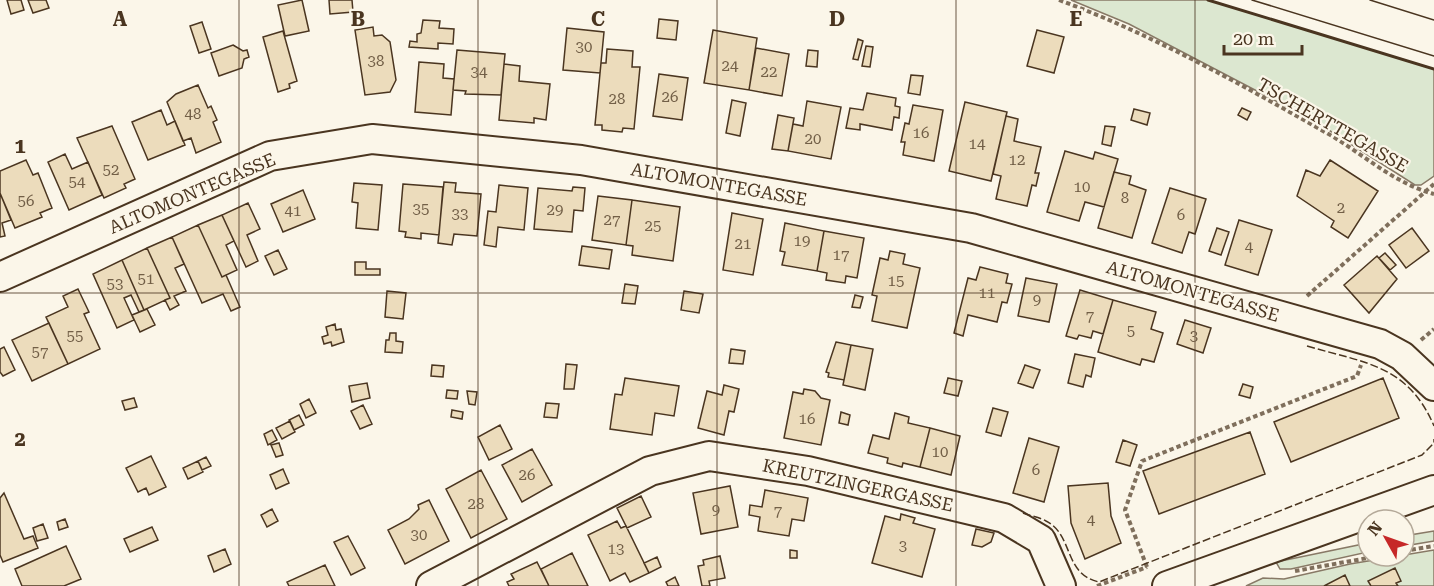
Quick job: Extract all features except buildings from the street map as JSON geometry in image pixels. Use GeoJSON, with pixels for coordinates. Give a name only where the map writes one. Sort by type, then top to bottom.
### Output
{"type":"FeatureCollection","features":[{"type":"Feature","properties":{"kind":"street","name":"ALTOMONTEGASSE"},"geometry":{"type":"LineString","coordinates":[[0,277],[270,156],[372,139],[581,160],[971,228],[1380,344],[1402,356],[1434,386]]}},
{"type":"Feature","properties":{"kind":"street","name":"KREUTZINGERGASSE"},"geometry":{"type":"LineString","coordinates":[[431,586],[650,471],[709,456],[808,471],[1004,518],[1041,540],[1061,586]]}},
{"type":"Feature","properties":{"kind":"street"},"geometry":{"type":"LineString","coordinates":[[1157,577],[1434,490]]}},
{"type":"Feature","properties":{"kind":"path","name":"TSCHERTTEGASSE"},"geometry":{"type":"LineString","coordinates":[[1059,0],[1120,24],[1181,55],[1308,123],[1415,189],[1424,192],[1284,317]]}},
{"type":"Feature","properties":{"kind":"path"},"geometry":{"type":"LineString","coordinates":[[1424,192],[1434,184]]}},
{"type":"Feature","properties":{"kind":"path"},"geometry":{"type":"LineString","coordinates":[[1424,192],[1434,194]]}},
{"type":"Feature","properties":{"kind":"path"},"geometry":{"type":"LineString","coordinates":[[1157,577],[1125,510],[1142,461],[1357,376],[1362,362]]}},
{"type":"Feature","properties":{"kind":"path"},"geometry":{"type":"LineString","coordinates":[[1416,550],[1434,546]]}},
{"type":"Feature","properties":{"kind":"green space"},"geometry":{"type":"Polygon","coordinates":[[[1071,0],[1208,0],[1434,69],[1434,176],[1421,185],[1415,185],[1316,122],[1129,24],[1071,0]]]}},
{"type":"Feature","properties":{"kind":"green space"},"geometry":{"type":"Polygon","coordinates":[[[1434,531],[1434,541],[1416,544],[1416,534],[1434,531]]]}},
{"type":"Feature","properties":{"kind":"green space"},"geometry":{"type":"Polygon","coordinates":[[[1356,545],[1356,555],[1291,569],[1280,569],[1276,562],[1356,545]]]}},
{"type":"Feature","properties":{"kind":"green space"},"geometry":{"type":"Polygon","coordinates":[[[1434,550],[1434,586],[1246,586],[1263,578],[1284,579],[1356,563],[1356,568],[1416,568],[1416,553],[1434,550]]]}},
{"type":"Feature","properties":{"kind":"tram line"},"geometry":{"type":"LineString","coordinates":[[1252,0],[1434,56]]}},
{"type":"Feature","properties":{"kind":"tram line"},"geometry":{"type":"LineString","coordinates":[[1370,0],[1434,20]]}},
{"type":"Feature","properties":{"kind":"fence"},"geometry":{"type":"LineString","coordinates":[[1307,346],[1366,363],[1398,378],[1411,390],[1434,426]]}},
{"type":"Feature","properties":{"kind":"fence"},"geometry":{"type":"LineString","coordinates":[[1023,513],[1055,527],[1079,571],[1099,582],[1422,455],[1434,443],[1434,439]]}},
{"type":"Feature","properties":{"kind":"wall"},"geometry":{"type":"LineString","coordinates":[[1208,0],[1434,69]]}}]}
